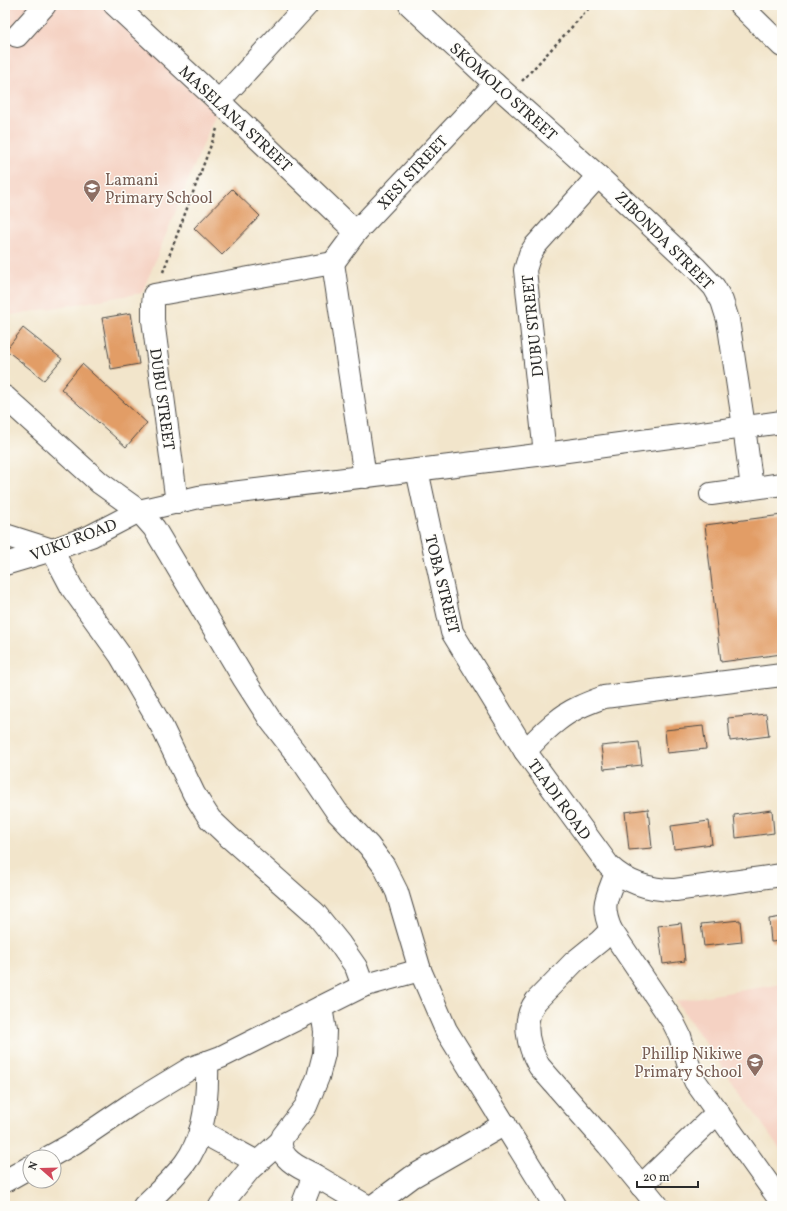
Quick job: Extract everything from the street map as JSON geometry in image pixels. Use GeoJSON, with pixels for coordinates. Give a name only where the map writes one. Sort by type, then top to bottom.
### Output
{"type":"FeatureCollection","features":[{"type":"Feature","properties":{"kind":"street"},"geometry":{"type":"LineString","coordinates":[[17,36],[44,5]]}},
{"type":"Feature","properties":{"kind":"street","name":"MASELANA STREET"},"geometry":{"type":"LineString","coordinates":[[115,5],[222,104],[356,232]]}},
{"type":"Feature","properties":{"kind":"street"},"geometry":{"type":"LineString","coordinates":[[222,104],[307,5]]}},
{"type":"Feature","properties":{"kind":"street","name":"SKOMOLO STREET"},"geometry":{"type":"LineString","coordinates":[[410,5],[598,176]]}},
{"type":"Feature","properties":{"kind":"street"},"geometry":{"type":"LineString","coordinates":[[740,5],[782,46]]}},
{"type":"Feature","properties":{"kind":"street","name":"XESI STREET"},"geometry":{"type":"LineString","coordinates":[[333,263],[356,232],[502,90]]}},
{"type":"Feature","properties":{"kind":"street","name":"ZIBONDA STREET"},"geometry":{"type":"LineString","coordinates":[[598,176],[696,268],[714,287],[718,294],[726,311],[728,320],[752,488]]}},
{"type":"Feature","properties":{"kind":"street","name":"DUBU STREET"},"geometry":{"type":"LineString","coordinates":[[545,454],[525,270],[530,254],[535,246],[598,176]]}},
{"type":"Feature","properties":{"kind":"street"},"geometry":{"type":"LineString","coordinates":[[154,295],[333,263],[365,478]]}},
{"type":"Feature","properties":{"kind":"street","name":"DUBU STREET"},"geometry":{"type":"LineString","coordinates":[[154,295],[153,320],[177,503]]}},
{"type":"Feature","properties":{"kind":"street"},"geometry":{"type":"LineString","coordinates":[[5,397],[100,483],[139,511],[154,528],[244,680],[271,721],[305,765],[337,812],[369,846],[384,866],[397,892],[420,970],[446,1030],[555,1206]]}},
{"type":"Feature","properties":{"kind":"street"},"geometry":{"type":"LineString","coordinates":[[139,511],[216,494],[365,478],[782,422]]}},
{"type":"Feature","properties":{"kind":"street","name":"TOBA STREET"},"geometry":{"type":"LineString","coordinates":[[417,470],[452,632],[525,751]]}},
{"type":"Feature","properties":{"kind":"street"},"geometry":{"type":"LineString","coordinates":[[711,494],[782,484]]}},
{"type":"Feature","properties":{"kind":"street","name":"VUKU ROAD"},"geometry":{"type":"LineString","coordinates":[[5,564],[52,550],[91,536],[139,511]]}},
{"type":"Feature","properties":{"kind":"street"},"geometry":{"type":"LineString","coordinates":[[5,535],[52,550],[72,588],[124,662],[162,727],[194,794],[210,819],[315,913],[356,967],[362,986]]}},
{"type":"Feature","properties":{"kind":"street","name":"TLADI ROAD"},"geometry":{"type":"LineString","coordinates":[[782,675],[604,697],[585,704],[557,720],[525,751],[609,866],[625,879],[637,884],[663,890],[675,890],[782,875]]}},
{"type":"Feature","properties":{"kind":"street"},"geometry":{"type":"LineString","coordinates":[[616,873],[605,901],[606,919],[611,930],[674,1022],[695,1081],[782,1203]]}},
{"type":"Feature","properties":{"kind":"street"},"geometry":{"type":"LineString","coordinates":[[611,930],[574,962],[536,1001],[529,1014],[527,1035],[535,1059],[539,1066],[608,1145],[658,1206]]}},
{"type":"Feature","properties":{"kind":"street"},"geometry":{"type":"LineString","coordinates":[[62,1150],[137,1100],[191,1068],[221,1057],[362,986],[420,970]]}},
{"type":"Feature","properties":{"kind":"street"},"geometry":{"type":"LineString","coordinates":[[220,1206],[257,1162],[280,1142],[288,1128],[306,1106],[318,1077],[324,1054],[325,1031],[321,1006]]}},
{"type":"Feature","properties":{"kind":"street"},"geometry":{"type":"LineString","coordinates":[[144,1206],[185,1163],[196,1144],[200,1131],[206,1090],[207,1062]]}},
{"type":"Feature","properties":{"kind":"street"},"geometry":{"type":"LineString","coordinates":[[641,1186],[718,1112]]}},
{"type":"Feature","properties":{"kind":"street"},"geometry":{"type":"LineString","coordinates":[[373,1206],[412,1177],[505,1124]]}},
{"type":"Feature","properties":{"kind":"street"},"geometry":{"type":"LineString","coordinates":[[200,1131],[257,1162]]}},
{"type":"Feature","properties":{"kind":"street"},"geometry":{"type":"LineString","coordinates":[[280,1142],[282,1152],[296,1166],[367,1206]]}},
{"type":"Feature","properties":{"kind":"street"},"geometry":{"type":"LineString","coordinates":[[5,1181],[22,1171]]}},
{"type":"Feature","properties":{"kind":"street"},"geometry":{"type":"LineString","coordinates":[[302,1206],[314,1175]]}},
{"type":"Feature","properties":{"kind":"path"},"geometry":{"type":"LineString","coordinates":[[502,90],[592,5]]}},
{"type":"Feature","properties":{"kind":"path"},"geometry":{"type":"LineString","coordinates":[[154,295],[209,152],[222,104]]}},
{"type":"Feature","properties":{"kind":"shaded area","name":"Lamani Primary School"},"geometry":{"type":"Polygon","coordinates":[[[5,5],[103,5],[216,113],[142,293],[5,316],[5,5]]]}},
{"type":"Feature","properties":{"kind":"shaded area","name":"Phillip Nikiwe Primary School"},"geometry":{"type":"Polygon","coordinates":[[[782,984],[782,1152],[676,1001],[782,984]]]}},
{"type":"Feature","properties":{"kind":"building"},"geometry":{"type":"Polygon","coordinates":[[[232,189],[260,216],[222,255],[194,228],[232,189]]]}},
{"type":"Feature","properties":{"kind":"building"},"geometry":{"type":"Polygon","coordinates":[[[131,313],[139,364],[111,369],[102,318],[131,313]]]}},
{"type":"Feature","properties":{"kind":"building"},"geometry":{"type":"Polygon","coordinates":[[[23,328],[62,359],[44,380],[6,350],[23,328]]]}},
{"type":"Feature","properties":{"kind":"building"},"geometry":{"type":"Polygon","coordinates":[[[82,364],[147,423],[126,447],[61,389],[82,364]]]}},
{"type":"Feature","properties":{"kind":"building"},"geometry":{"type":"Polygon","coordinates":[[[782,515],[782,654],[721,662],[705,525],[782,515]]]}},
{"type":"Feature","properties":{"kind":"building"},"geometry":{"type":"Polygon","coordinates":[[[766,714],[769,736],[730,741],[728,718],[766,714]]]}},
{"type":"Feature","properties":{"kind":"building"},"geometry":{"type":"Polygon","coordinates":[[[703,726],[706,749],[667,753],[665,730],[703,726]]]}},
{"type":"Feature","properties":{"kind":"building"},"geometry":{"type":"Polygon","coordinates":[[[639,742],[642,765],[604,769],[601,746],[639,742]]]}},
{"type":"Feature","properties":{"kind":"building"},"geometry":{"type":"Polygon","coordinates":[[[648,809],[652,848],[629,850],[625,812],[648,809]]]}},
{"type":"Feature","properties":{"kind":"building"},"geometry":{"type":"Polygon","coordinates":[[[772,810],[774,833],[736,838],[734,815],[772,810]]]}},
{"type":"Feature","properties":{"kind":"building"},"geometry":{"type":"Polygon","coordinates":[[[709,821],[712,844],[674,849],[671,826],[709,821]]]}},
{"type":"Feature","properties":{"kind":"building"},"geometry":{"type":"Polygon","coordinates":[[[782,917],[782,941],[771,942],[769,919],[782,917]]]}},
{"type":"Feature","properties":{"kind":"building"},"geometry":{"type":"Polygon","coordinates":[[[740,920],[742,942],[704,946],[701,924],[740,920]]]}},
{"type":"Feature","properties":{"kind":"building"},"geometry":{"type":"Polygon","coordinates":[[[681,923],[685,961],[663,964],[658,926],[681,923]]]}},
{"type":"Feature","properties":{"kind":"place","name":"Lamani Primary School"},"geometry":{"type":"Point","coordinates":[92,203]}},
{"type":"Feature","properties":{"kind":"place","name":"Phillip Nikiwe Primary School"},"geometry":{"type":"Point","coordinates":[755,1077]}}]}
